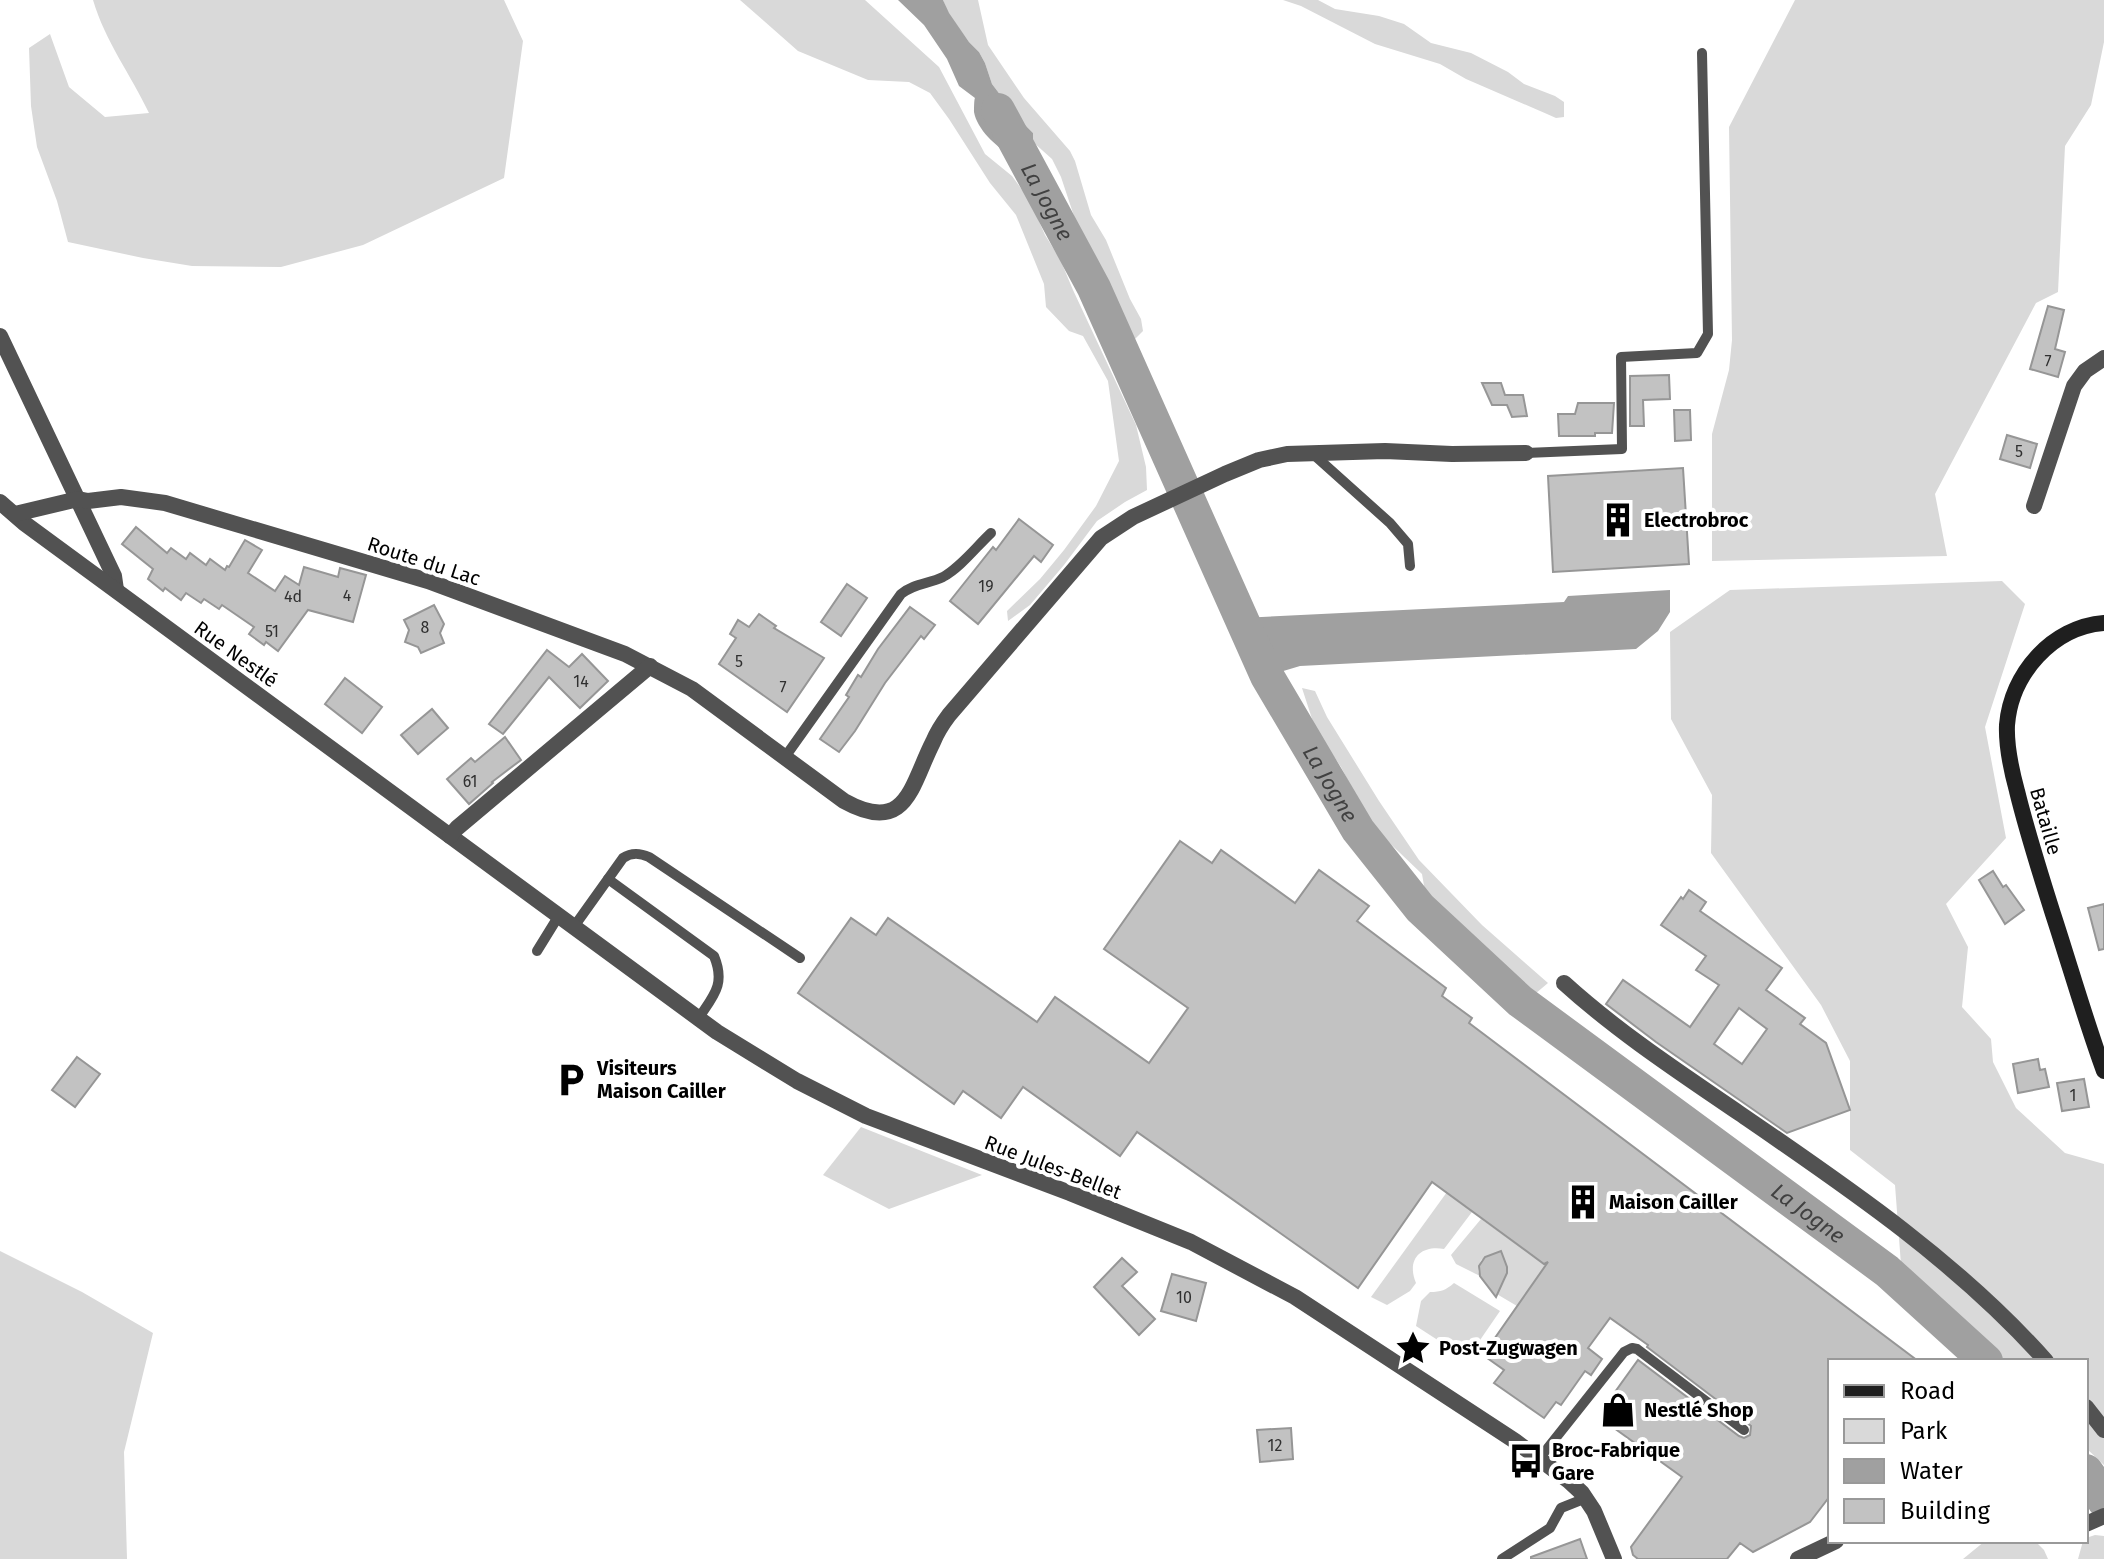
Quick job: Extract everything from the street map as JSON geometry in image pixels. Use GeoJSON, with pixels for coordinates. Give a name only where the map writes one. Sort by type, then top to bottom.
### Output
{"type":"FeatureCollection","features":[{"type":"Feature","properties":{"kind":"main road","name":"Bataille"},"geometry":{"type":"LineString","coordinates":[[2104,623],[2073,630],[2040,654],[2018,684],[2010,710],[2007,736],[2014,779],[2036,859],[2104,1071]]}},
{"type":"Feature","properties":{"kind":"street"},"geometry":{"type":"LineString","coordinates":[[0,336],[114,576],[116,590]]}},
{"type":"Feature","properties":{"kind":"street"},"geometry":{"type":"LineString","coordinates":[[2034,506],[2074,386],[2085,371],[2104,358]]}},
{"type":"Feature","properties":{"kind":"street"},"geometry":{"type":"LineString","coordinates":[[1313,454],[1385,451],[1526,453]]}},
{"type":"Feature","properties":{"kind":"street","name":"Route du Lac"},"geometry":{"type":"LineString","coordinates":[[15,514],[78,499],[88,501],[121,497],[165,503],[428,581],[582,637],[683,683],[856,808],[871,813],[889,812],[902,804],[910,794],[933,741],[949,715],[1101,538],[1144,511],[1259,460],[1287,454],[1313,454]]}},
{"type":"Feature","properties":{"kind":"street","name":"Rue Nestlé"},"geometry":{"type":"LineString","coordinates":[[0,502],[450,836]]}},
{"type":"Feature","properties":{"kind":"street"},"geometry":{"type":"LineString","coordinates":[[450,836],[650,666]]}},
{"type":"Feature","properties":{"kind":"street","name":"Rue Jules-Bellet"},"geometry":{"type":"LineString","coordinates":[[450,836],[698,1019],[797,1081],[866,1116],[1191,1242],[1307,1304],[1569,1481],[1586,1498],[1614,1559]]}},
{"type":"Feature","properties":{"kind":"street"},"geometry":{"type":"LineString","coordinates":[[1564,983],[1612,1024],[1884,1215],[2002,1315],[2044,1359]]}},
{"type":"Feature","properties":{"kind":"street"},"geometry":{"type":"LineString","coordinates":[[2088,1410],[2104,1430]]}},
{"type":"Feature","properties":{"kind":"street"},"geometry":{"type":"LineString","coordinates":[[1798,1559],[1832,1543]]}},
{"type":"Feature","properties":{"kind":"lane"},"geometry":{"type":"LineString","coordinates":[[1526,453],[1622,449],[1621,357],[1697,353],[1708,334],[1702,53]]}},
{"type":"Feature","properties":{"kind":"lane"},"geometry":{"type":"LineString","coordinates":[[1313,454],[1390,523],[1408,544],[1410,566]]}},
{"type":"Feature","properties":{"kind":"lane"},"geometry":{"type":"LineString","coordinates":[[785,757],[901,594],[908,588],[944,576],[991,533]]}},
{"type":"Feature","properties":{"kind":"lane"},"geometry":{"type":"LineString","coordinates":[[573,928],[623,858],[632,853],[643,854],[800,958]]}},
{"type":"Feature","properties":{"kind":"lane"},"geometry":{"type":"LineString","coordinates":[[608,879],[714,956],[720,980],[698,1019]]}},
{"type":"Feature","properties":{"kind":"lane"},"geometry":{"type":"LineString","coordinates":[[537,951],[558,917]]}},
{"type":"Feature","properties":{"kind":"lane"},"geometry":{"type":"LineString","coordinates":[[1539,1459],[1624,1352],[1632,1348],[1744,1430]]}},
{"type":"Feature","properties":{"kind":"lane"},"geometry":{"type":"LineString","coordinates":[[1502,1559],[1550,1528],[1561,1508],[1586,1498]]}},
{"type":"Feature","properties":{"kind":"green space"},"geometry":{"type":"Polygon","coordinates":[[[93,0],[504,0],[523,41],[504,178],[363,245],[281,267],[192,266],[68,242],[37,147],[31,106],[29,48],[50,34],[69,87],[105,117],[149,113],[111,44],[93,0]]]}},
{"type":"Feature","properties":{"kind":"green space"},"geometry":{"type":"Polygon","coordinates":[[[740,0],[865,0],[939,67],[985,154],[1012,176],[1030,201],[1136,425],[1146,467],[1147,490],[1097,521],[1030,605],[1008,621],[1007,611],[1040,579],[1096,506],[1119,461],[1108,381],[1083,336],[1069,331],[1046,307],[1044,284],[1016,215],[990,183],[930,93],[909,82],[868,80],[798,51],[740,0]]]}},
{"type":"Feature","properties":{"kind":"green space"},"geometry":{"type":"Polygon","coordinates":[[[943,0],[978,0],[988,45],[1024,98],[1070,151],[1091,215],[1106,240],[1141,319],[1143,331],[1135,339],[1122,321],[1111,285],[1080,234],[1052,159],[1033,142],[1033,133],[992,84],[979,52],[948,13],[943,0]]]}},
{"type":"Feature","properties":{"kind":"green space"},"geometry":{"type":"Polygon","coordinates":[[[1283,0],[1318,0],[1335,9],[1379,16],[1404,24],[1431,43],[1471,53],[1524,84],[1555,96],[1564,102],[1564,117],[1556,118],[1466,79],[1440,64],[1375,44],[1283,0]]]}},
{"type":"Feature","properties":{"kind":"green space"},"geometry":{"type":"Polygon","coordinates":[[[1795,0],[2104,0],[2104,42],[2091,105],[2065,146],[2058,292],[2036,303],[1935,494],[1947,556],[1712,561],[1712,434],[1729,370],[1732,340],[1729,127],[1795,0]]]}},
{"type":"Feature","properties":{"kind":"green space"},"geometry":{"type":"Polygon","coordinates":[[[2002,581],[2025,604],[1985,727],[2006,838],[1946,904],[1968,947],[1962,1007],[1991,1039],[1993,1062],[2016,1108],[2065,1153],[2104,1164],[2104,1465],[2088,1450],[2088,1359],[1990,1359],[1902,1278],[1895,1185],[1850,1150],[1850,1061],[1821,1005],[1711,853],[1712,795],[1671,719],[1670,632],[1730,590],[2002,581]]]}},
{"type":"Feature","properties":{"kind":"green space"},"geometry":{"type":"Polygon","coordinates":[[[1302,688],[1315,691],[1327,717],[1419,860],[1482,925],[1548,983],[1529,999],[1505,986],[1428,909],[1422,874],[1377,831],[1315,728],[1302,688]]]}},
{"type":"Feature","properties":{"kind":"green space"},"geometry":{"type":"Polygon","coordinates":[[[861,1127],[982,1175],[889,1209],[823,1175],[861,1127]]]}},
{"type":"Feature","properties":{"kind":"green space"},"geometry":{"type":"Polygon","coordinates":[[[1447,1192],[1472,1212],[1444,1249],[1429,1249],[1414,1261],[1416,1283],[1410,1291],[1387,1305],[1371,1297],[1447,1192]]]}},
{"type":"Feature","properties":{"kind":"green space"},"geometry":{"type":"Polygon","coordinates":[[[1481,1219],[1547,1266],[1517,1306],[1495,1293],[1506,1276],[1502,1258],[1491,1255],[1481,1260],[1480,1276],[1456,1264],[1451,1255],[1481,1219]]]}},
{"type":"Feature","properties":{"kind":"green space"},"geometry":{"type":"Polygon","coordinates":[[[0,1251],[82,1292],[153,1333],[124,1452],[127,1559],[0,1559],[0,1251]]]}},
{"type":"Feature","properties":{"kind":"green space"},"geometry":{"type":"Polygon","coordinates":[[[1454,1283],[1500,1311],[1467,1359],[1416,1326],[1421,1301],[1430,1292],[1443,1290],[1454,1283]]]}},
{"type":"Feature","properties":{"kind":"green space"},"geometry":{"type":"Polygon","coordinates":[[[2104,1536],[2104,1559],[2078,1559],[2082,1543],[2088,1543],[2088,1537],[2104,1536]]]}},
{"type":"Feature","properties":{"kind":"green space"},"geometry":{"type":"Polygon","coordinates":[[[1983,1543],[2037,1543],[2048,1559],[1963,1559],[1983,1543]]]}},
{"type":"Feature","properties":{"kind":"water"},"geometry":{"type":"Polygon","coordinates":[[[898,0],[943,0],[969,42],[979,52],[992,84],[1033,133],[1033,142],[1010,154],[988,137],[974,112],[975,98],[959,86],[947,59],[924,25],[898,0]]]}},
{"type":"Feature","properties":{"kind":"water"},"geometry":{"type":"Polygon","coordinates":[[[1670,590],[1670,612],[1658,631],[1636,649],[1300,666],[1267,676],[1241,618],[1564,602],[1568,596],[1670,590]]]}},
{"type":"Feature","properties":{"kind":"building"},"geometry":{"type":"Polygon","coordinates":[[[2048,306],[2064,310],[2055,349],[2065,352],[2058,377],[2030,369],[2048,306]]]}},
{"type":"Feature","properties":{"kind":"building"},"geometry":{"type":"Polygon","coordinates":[[[1669,375],[1670,399],[1643,400],[1644,426],[1630,426],[1630,376],[1669,375]]]}},
{"type":"Feature","properties":{"kind":"building"},"geometry":{"type":"Polygon","coordinates":[[[1482,383],[1501,383],[1505,395],[1523,395],[1527,416],[1512,417],[1507,405],[1492,405],[1482,383]]]}},
{"type":"Feature","properties":{"kind":"building"},"geometry":{"type":"Polygon","coordinates":[[[1578,403],[1614,403],[1612,433],[1559,436],[1558,414],[1575,414],[1578,403]]]}},
{"type":"Feature","properties":{"kind":"building"},"geometry":{"type":"Polygon","coordinates":[[[1674,410],[1690,410],[1691,440],[1675,441],[1674,410]]]}},
{"type":"Feature","properties":{"kind":"building"},"geometry":{"type":"Polygon","coordinates":[[[2007,435],[2037,444],[2030,468],[2000,459],[2007,435]]]}},
{"type":"Feature","properties":{"kind":"building","name":"Electrobroc"},"geometry":{"type":"Polygon","coordinates":[[[1683,468],[1689,564],[1553,572],[1548,476],[1683,468]]]}},
{"type":"Feature","properties":{"kind":"building"},"geometry":{"type":"Polygon","coordinates":[[[1019,519],[1053,545],[1041,562],[1034,556],[978,624],[950,601],[1019,519]]]}},
{"type":"Feature","properties":{"kind":"building"},"geometry":{"type":"Polygon","coordinates":[[[136,527],[167,553],[171,548],[186,559],[190,553],[206,565],[210,559],[225,570],[245,540],[262,550],[248,573],[275,591],[285,576],[299,585],[304,567],[338,577],[340,568],[366,575],[353,622],[308,610],[278,651],[266,642],[264,645],[249,634],[254,627],[222,605],[219,609],[204,599],[201,603],[186,593],[181,600],[148,579],[153,569],[122,544],[136,527]]]}},
{"type":"Feature","properties":{"kind":"building"},"geometry":{"type":"Polygon","coordinates":[[[847,584],[867,598],[841,636],[821,622],[847,584]]]}},
{"type":"Feature","properties":{"kind":"building"},"geometry":{"type":"Polygon","coordinates":[[[434,605],[444,624],[440,633],[444,643],[421,653],[418,647],[405,642],[409,630],[404,620],[434,605]]]}},
{"type":"Feature","properties":{"kind":"building"},"geometry":{"type":"Polygon","coordinates":[[[910,607],[935,625],[924,639],[921,636],[885,683],[839,752],[820,739],[849,697],[846,695],[858,675],[861,677],[910,607]]]}},
{"type":"Feature","properties":{"kind":"building"},"geometry":{"type":"Polygon","coordinates":[[[759,614],[776,626],[774,628],[824,658],[787,712],[719,664],[736,638],[730,634],[738,620],[749,627],[759,614]]]}},
{"type":"Feature","properties":{"kind":"building"},"geometry":{"type":"Polygon","coordinates":[[[547,650],[569,667],[582,654],[608,681],[580,708],[549,677],[503,734],[489,724],[547,650]]]}},
{"type":"Feature","properties":{"kind":"building"},"geometry":{"type":"Polygon","coordinates":[[[345,678],[382,707],[362,733],[325,704],[345,678]]]}},
{"type":"Feature","properties":{"kind":"building"},"geometry":{"type":"Polygon","coordinates":[[[432,709],[448,728],[418,754],[401,735],[432,709]]]}},
{"type":"Feature","properties":{"kind":"building"},"geometry":{"type":"Polygon","coordinates":[[[505,737],[521,760],[469,804],[447,779],[471,758],[475,762],[505,737]]]}},
{"type":"Feature","properties":{"kind":"building","name":"Maison Cailler"},"geometry":{"type":"Polygon","coordinates":[[[1180,841],[1212,863],[1221,850],[1295,903],[1319,870],[1369,906],[1357,921],[1446,988],[1442,996],[1472,1018],[1469,1023],[1915,1359],[1828,1359],[1828,1499],[1810,1522],[1753,1552],[1740,1543],[1727,1559],[1638,1559],[1633,1555],[1631,1547],[1682,1477],[1614,1428],[1618,1422],[1602,1410],[1638,1360],[1739,1436],[1744,1438],[1750,1435],[1751,1426],[1610,1318],[1588,1348],[1602,1359],[1591,1375],[1585,1371],[1561,1405],[1556,1402],[1544,1418],[1494,1383],[1504,1370],[1483,1355],[1548,1262],[1544,1264],[1432,1182],[1358,1288],[1137,1132],[1120,1156],[1023,1087],[1001,1118],[963,1091],[954,1104],[798,993],[851,918],[876,935],[888,918],[1037,1022],[1055,997],[1149,1063],[1188,1008],[1104,949],[1180,841]]]}},
{"type":"Feature","properties":{"kind":"building"},"geometry":{"type":"Polygon","coordinates":[[[1993,871],[2024,910],[2005,924],[1979,880],[1993,871]]]}},
{"type":"Feature","properties":{"kind":"building"},"geometry":{"type":"Polygon","coordinates":[[[1689,890],[1706,902],[1700,911],[1782,968],[1766,990],[1805,1018],[1800,1024],[1826,1043],[1850,1110],[1787,1133],[1606,1004],[1623,980],[1690,1027],[1719,985],[1696,970],[1706,956],[1661,925],[1681,897],[1683,899],[1689,890]],[[1739,1008],[1714,1044],[1742,1064],[1767,1029],[1739,1008]]]}},
{"type":"Feature","properties":{"kind":"building"},"geometry":{"type":"Polygon","coordinates":[[[2104,904],[2104,949],[2099,950],[2088,908],[2104,904]]]}},
{"type":"Feature","properties":{"kind":"building"},"geometry":{"type":"Polygon","coordinates":[[[77,1057],[100,1074],[75,1107],[52,1090],[77,1057]]]}},
{"type":"Feature","properties":{"kind":"building"},"geometry":{"type":"Polygon","coordinates":[[[2038,1059],[2040,1070],[2045,1069],[2049,1087],[2018,1093],[2013,1064],[2038,1059]]]}},
{"type":"Feature","properties":{"kind":"building"},"geometry":{"type":"Polygon","coordinates":[[[2084,1079],[2089,1107],[2062,1111],[2057,1083],[2084,1079]]]}},
{"type":"Feature","properties":{"kind":"building"},"geometry":{"type":"Polygon","coordinates":[[[1501,1251],[1507,1273],[1496,1297],[1480,1276],[1479,1266],[1485,1257],[1501,1251]]]}},
{"type":"Feature","properties":{"kind":"building"},"geometry":{"type":"Polygon","coordinates":[[[1122,1258],[1137,1272],[1122,1286],[1155,1319],[1139,1335],[1094,1287],[1122,1258]]]}},
{"type":"Feature","properties":{"kind":"building"},"geometry":{"type":"Polygon","coordinates":[[[1172,1274],[1206,1283],[1196,1321],[1161,1311],[1172,1274]]]}},
{"type":"Feature","properties":{"kind":"building"},"geometry":{"type":"Polygon","coordinates":[[[1291,1428],[1293,1459],[1260,1462],[1257,1430],[1291,1428]]]}},
{"type":"Feature","properties":{"kind":"building"},"geometry":{"type":"Polygon","coordinates":[[[1580,1539],[1587,1559],[1531,1559],[1531,1557],[1580,1539]]]}},
{"type":"Feature","properties":{"kind":"waterway","name":"La Jogne"},"geometry":{"type":"LineString","coordinates":[[998,110],[1094,288],[1267,676],[1358,830],[1420,908],[1520,1001],[1887,1271],[1984,1359]]}},
{"type":"Feature","properties":{"kind":"waterway","name":"La Jogne"},"geometry":{"type":"LineString","coordinates":[[2088,1474],[2104,1501]]}},
{"type":"Feature","properties":{"kind":"place","name":"Electrobroc"},"geometry":{"type":"Point","coordinates":[1618,520]}},
{"type":"Feature","properties":{"kind":"place","name":"Visiteurs Maison Cailler"},"geometry":{"type":"Point","coordinates":[571,1080]}},
{"type":"Feature","properties":{"kind":"place","name":"Maison Cailler"},"geometry":{"type":"Point","coordinates":[1583,1202]}},
{"type":"Feature","properties":{"kind":"place","name":"Post-Zugwagen"},"geometry":{"type":"Point","coordinates":[1413,1348]}},
{"type":"Feature","properties":{"kind":"place","name":"Nestlé Shop"},"geometry":{"type":"Point","coordinates":[1618,1410]}},
{"type":"Feature","properties":{"kind":"place","name":"Broc-Fabrique Gare"},"geometry":{"type":"Point","coordinates":[1526,1461]}}]}
